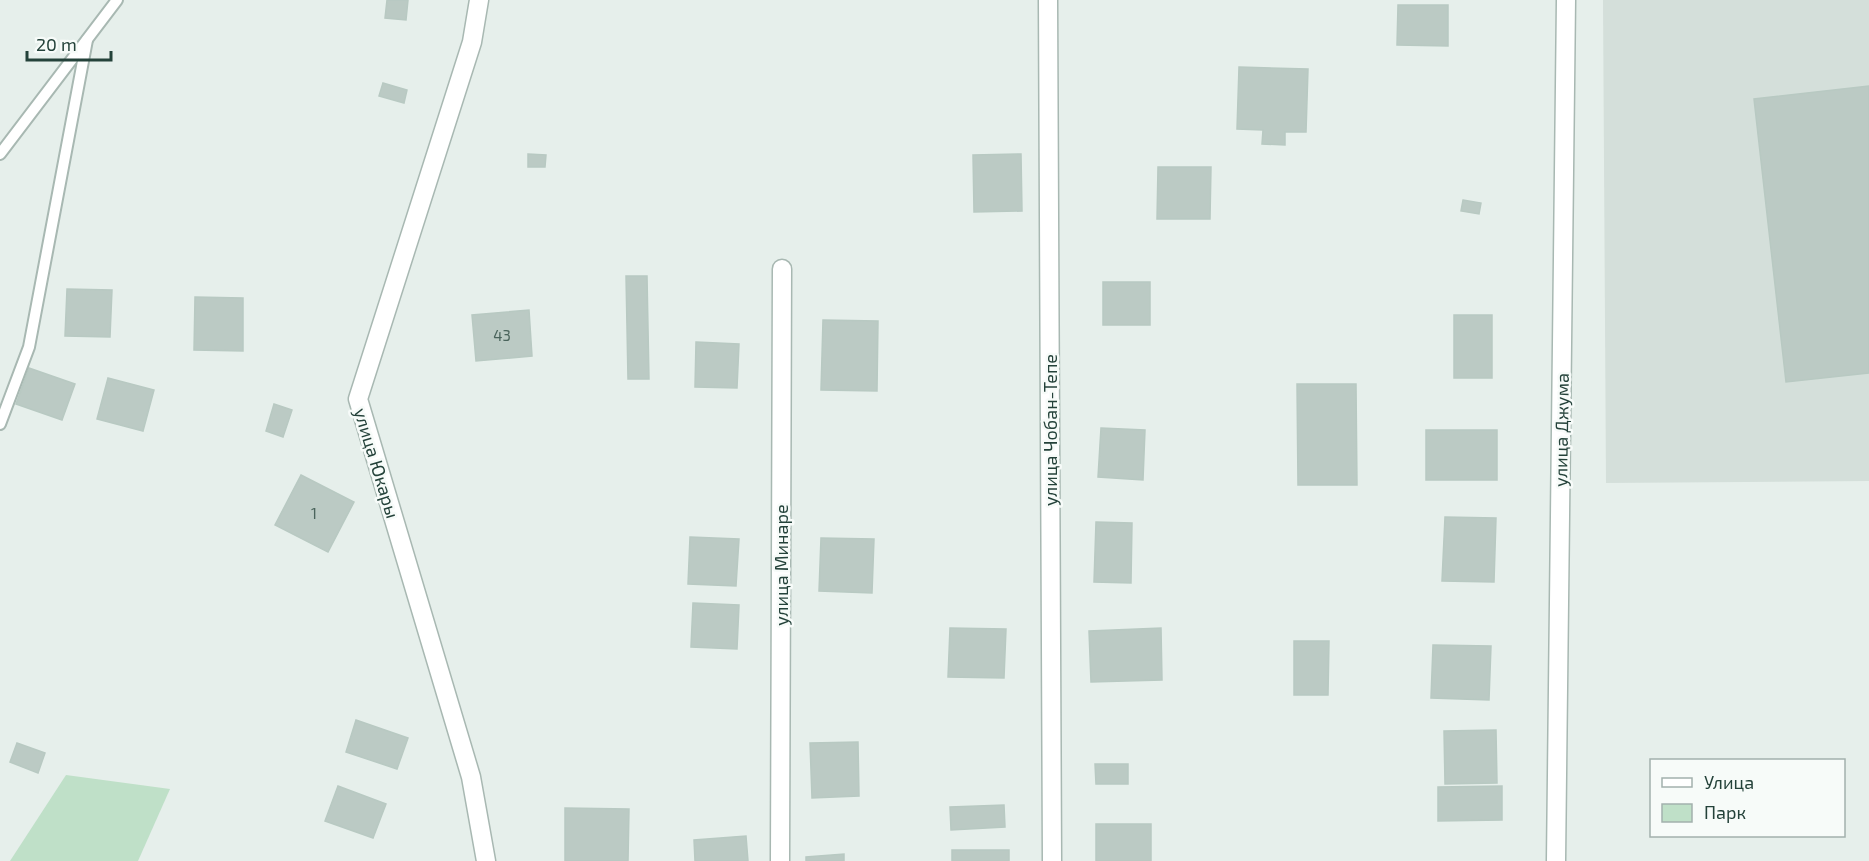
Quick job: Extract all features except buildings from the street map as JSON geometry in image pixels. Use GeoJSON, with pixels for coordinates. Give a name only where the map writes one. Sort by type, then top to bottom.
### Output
{"type":"FeatureCollection","features":[{"type":"Feature","properties":{"kind":"street","name":"улица Юкары"},"geometry":{"type":"LineString","coordinates":[[478,0],[472,42],[358,399],[471,777],[486,861]]}},
{"type":"Feature","properties":{"kind":"street","name":"улица Чобан-Тепе"},"geometry":{"type":"LineString","coordinates":[[1048,0],[1052,861]]}},
{"type":"Feature","properties":{"kind":"street","name":"улица Джума"},"geometry":{"type":"LineString","coordinates":[[1556,861],[1566,0]]}},
{"type":"Feature","properties":{"kind":"street","name":"улица Минаре"},"geometry":{"type":"LineString","coordinates":[[780,861],[782,269]]}},
{"type":"Feature","properties":{"kind":"lane"},"geometry":{"type":"LineString","coordinates":[[0,154],[117,0]]}},
{"type":"Feature","properties":{"kind":"lane"},"geometry":{"type":"LineString","coordinates":[[0,424],[29,347],[87,40]]}},
{"type":"Feature","properties":{"kind":"shaded area"},"geometry":{"type":"Polygon","coordinates":[[[1603,0],[1869,0],[1869,481],[1606,483],[1603,0]]]}},
{"type":"Feature","properties":{"kind":"green space"},"geometry":{"type":"Polygon","coordinates":[[[66,775],[170,789],[138,861],[10,861],[66,775]]]}}]}
